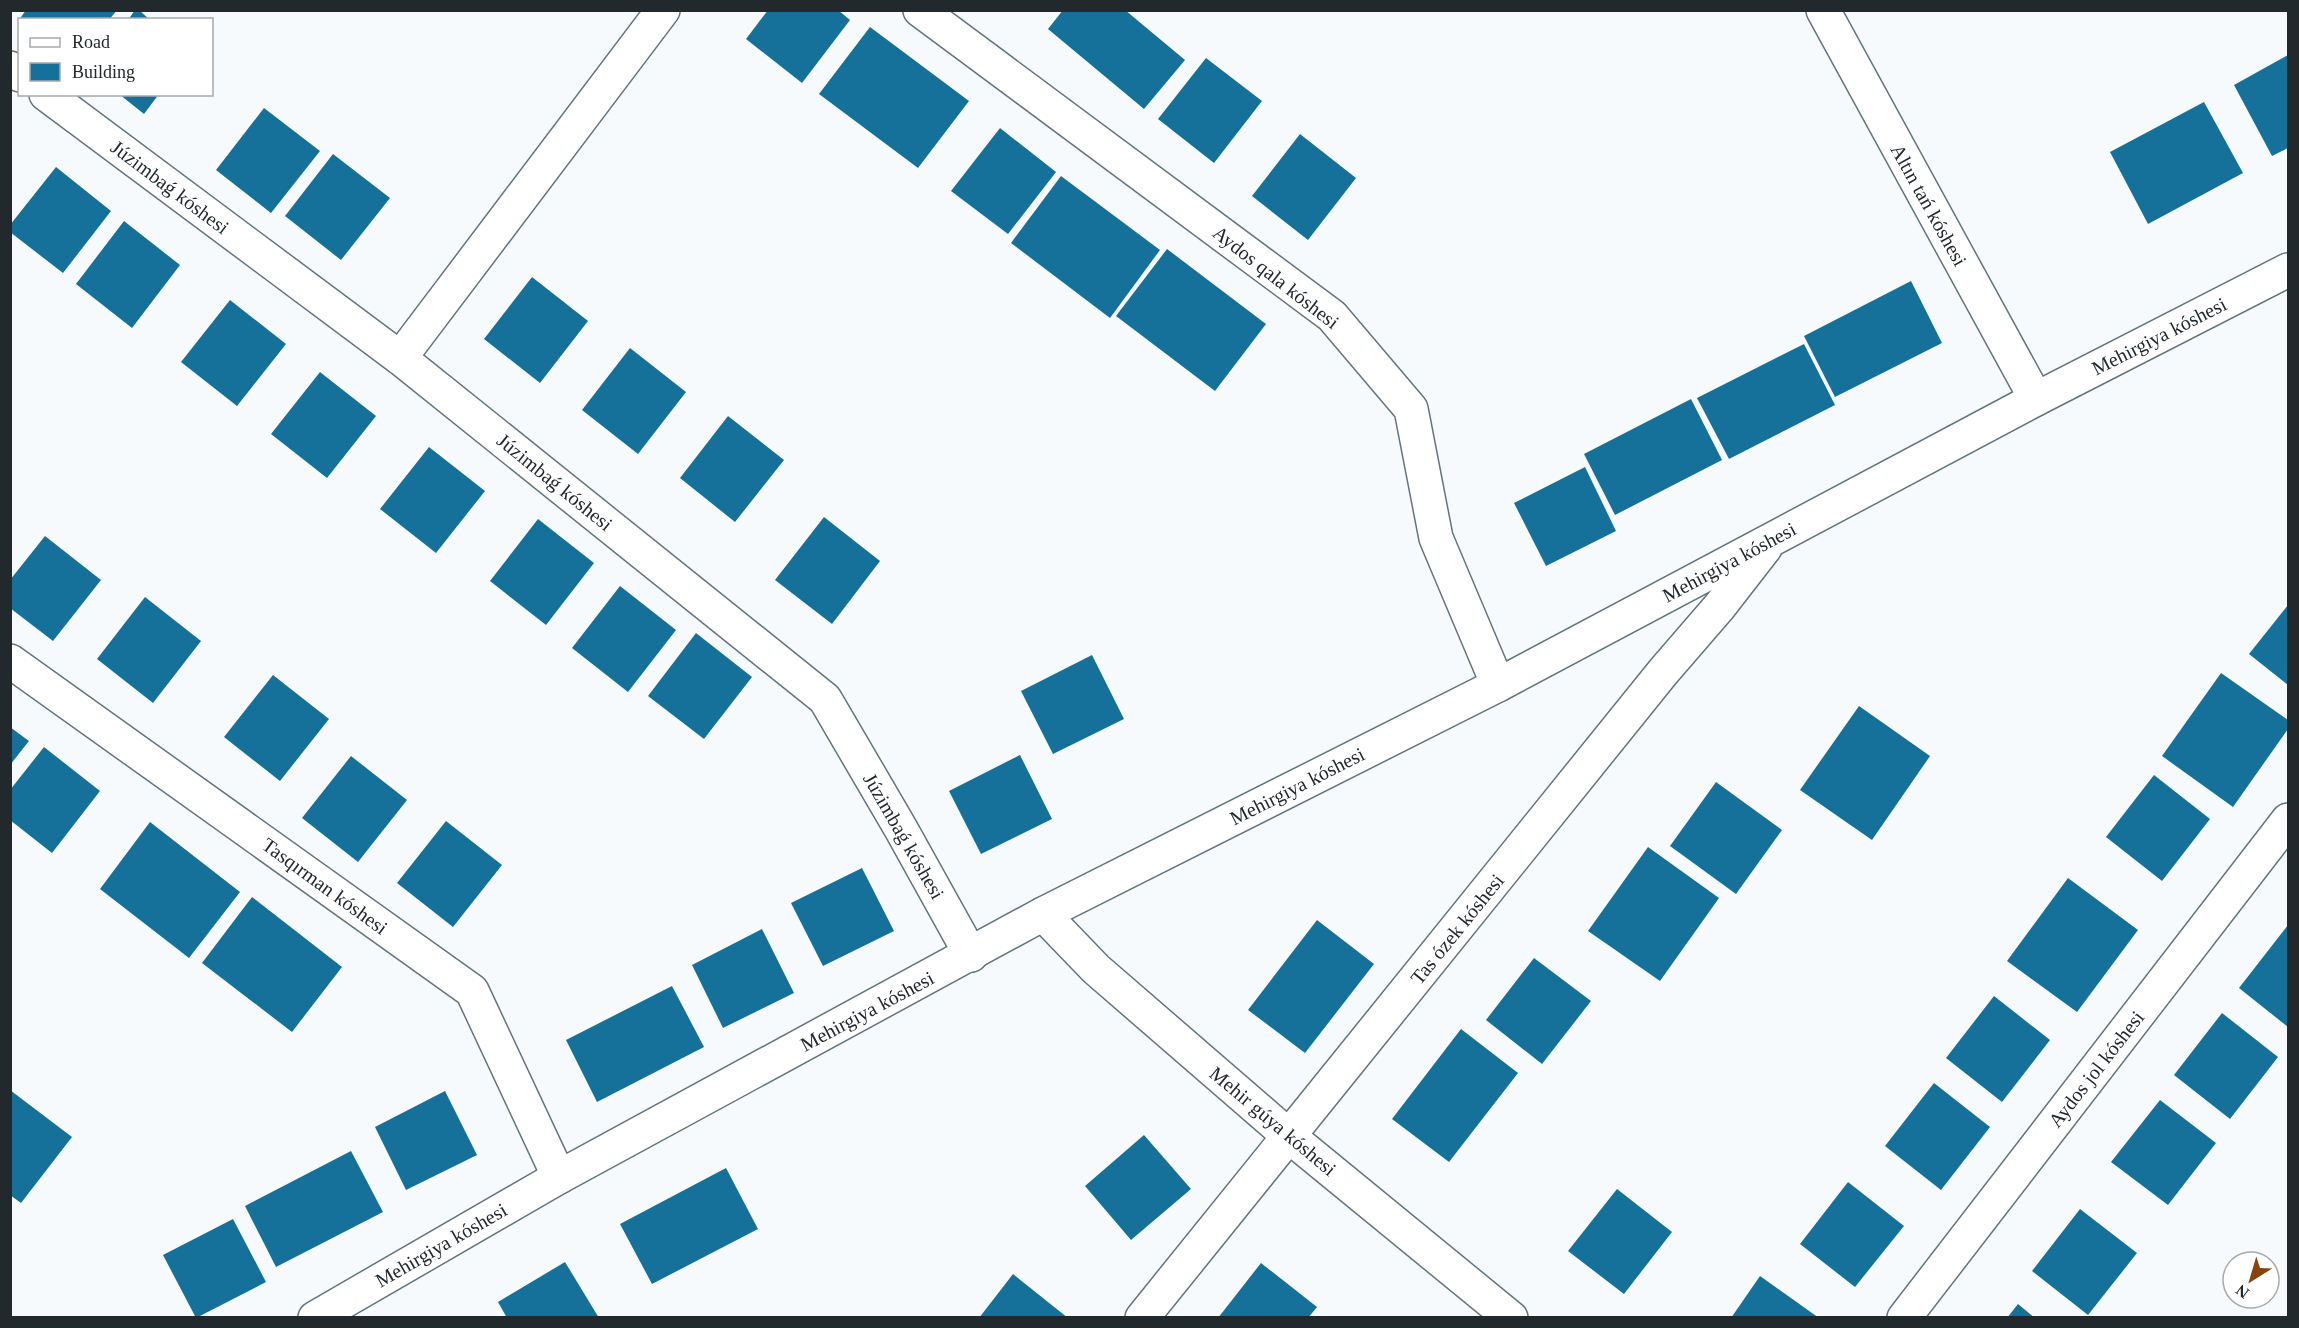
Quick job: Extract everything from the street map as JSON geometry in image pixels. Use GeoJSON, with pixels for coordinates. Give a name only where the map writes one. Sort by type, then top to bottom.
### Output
{"type":"FeatureCollection","features":[{"type":"Feature","properties":{"kind":"street"},"geometry":{"type":"LineString","coordinates":[[400,358],[663,10]]}},
{"type":"Feature","properties":{"kind":"street","name":"Aydos qala kóshesi"},"geometry":{"type":"LineString","coordinates":[[920,10],[1332,316],[1411,409],[1436,538],[1498,685]]}},
{"type":"Feature","properties":{"kind":"street","name":"Altın tań kóshesi"},"geometry":{"type":"LineString","coordinates":[[1823,10],[2036,399]]}},
{"type":"Feature","properties":{"kind":"street","name":"Júzimbaǵ kóshesi"},"geometry":{"type":"LineString","coordinates":[[49,96],[400,358],[825,699],[971,955]]}},
{"type":"Feature","properties":{"kind":"street","name":"Mehirgiya kóshesi"},"geometry":{"type":"LineString","coordinates":[[315,1317],[560,1177],[1043,914],[1498,685],[2036,399],[2289,270]]}},
{"type":"Feature","properties":{"kind":"street","name":"Tas ózek kóshesi"},"geometry":{"type":"LineString","coordinates":[[1142,1317],[1290,1137],[1663,672],[1720,606],[1771,539]]}},
{"type":"Feature","properties":{"kind":"street","name":"Tasqırman kóshesi"},"geometry":{"type":"LineString","coordinates":[[10,661],[472,991],[560,1177]]}},
{"type":"Feature","properties":{"kind":"street","name":"Aydos jol kóshesi"},"geometry":{"type":"LineString","coordinates":[[1904,1317],[2289,820]]}},
{"type":"Feature","properties":{"kind":"street","name":"Mehir gúyа kóshesi"},"geometry":{"type":"LineString","coordinates":[[1043,914],[1096,969],[1290,1137],[1511,1317]]}},
{"type":"Feature","properties":{"kind":"building"},"geometry":{"type":"Polygon","coordinates":[[[26,10],[117,10],[111,18],[20,18],[26,10]]]}},
{"type":"Feature","properties":{"kind":"building"},"geometry":{"type":"Polygon","coordinates":[[[135,10],[139,10],[148,18],[129,18],[135,10]]]}},
{"type":"Feature","properties":{"kind":"building"},"geometry":{"type":"Polygon","coordinates":[[[768,10],[838,10],[850,20],[802,83],[746,39],[768,10]]]}},
{"type":"Feature","properties":{"kind":"building"},"geometry":{"type":"Polygon","coordinates":[[[1063,10],[1125,10],[1185,60],[1144,109],[1048,29],[1063,10]]]}},
{"type":"Feature","properties":{"kind":"building"},"geometry":{"type":"Polygon","coordinates":[[[870,27],[969,101],[918,168],[819,94],[870,27]]]}},
{"type":"Feature","properties":{"kind":"building"},"geometry":{"type":"Polygon","coordinates":[[[2288,55],[2288,148],[2272,156],[2234,85],[2288,55]]]}},
{"type":"Feature","properties":{"kind":"building"},"geometry":{"type":"Polygon","coordinates":[[[1206,58],[1262,101],[1214,163],[1158,119],[1206,58]]]}},
{"type":"Feature","properties":{"kind":"building"},"geometry":{"type":"Polygon","coordinates":[[[122,96],[158,96],[144,114],[122,96]]]}},
{"type":"Feature","properties":{"kind":"building"},"geometry":{"type":"Polygon","coordinates":[[[2204,102],[2243,173],[2148,224],[2110,152],[2204,102]]]}},
{"type":"Feature","properties":{"kind":"building"},"geometry":{"type":"Polygon","coordinates":[[[264,108],[320,151],[271,213],[216,170],[264,108]]]}},
{"type":"Feature","properties":{"kind":"building"},"geometry":{"type":"Polygon","coordinates":[[[1000,128],[1056,172],[1008,234],[951,191],[1000,128]]]}},
{"type":"Feature","properties":{"kind":"building"},"geometry":{"type":"Polygon","coordinates":[[[1300,134],[1356,178],[1308,240],[1252,196],[1300,134]]]}},
{"type":"Feature","properties":{"kind":"building"},"geometry":{"type":"Polygon","coordinates":[[[333,154],[390,198],[341,260],[285,216],[333,154]]]}},
{"type":"Feature","properties":{"kind":"building"},"geometry":{"type":"Polygon","coordinates":[[[56,167],[111,211],[63,273],[10,232],[10,225],[56,167]]]}},
{"type":"Feature","properties":{"kind":"building"},"geometry":{"type":"Polygon","coordinates":[[[1061,176],[1160,250],[1110,318],[1011,243],[1061,176]]]}},
{"type":"Feature","properties":{"kind":"building"},"geometry":{"type":"Polygon","coordinates":[[[124,221],[180,265],[132,328],[76,284],[124,221]]]}},
{"type":"Feature","properties":{"kind":"building"},"geometry":{"type":"Polygon","coordinates":[[[1167,249],[1266,324],[1215,391],[1116,316],[1167,249]]]}},
{"type":"Feature","properties":{"kind":"building"},"geometry":{"type":"Polygon","coordinates":[[[532,277],[588,321],[540,383],[484,339],[532,277]]]}},
{"type":"Feature","properties":{"kind":"building"},"geometry":{"type":"Polygon","coordinates":[[[1911,281],[1942,343],[1835,397],[1804,336],[1911,281]]]}},
{"type":"Feature","properties":{"kind":"building"},"geometry":{"type":"Polygon","coordinates":[[[230,300],[286,344],[237,406],[181,362],[230,300]]]}},
{"type":"Feature","properties":{"kind":"building"},"geometry":{"type":"Polygon","coordinates":[[[1804,344],[1835,405],[1729,459],[1697,398],[1804,344]]]}},
{"type":"Feature","properties":{"kind":"building"},"geometry":{"type":"Polygon","coordinates":[[[630,348],[686,392],[638,454],[582,410],[630,348]]]}},
{"type":"Feature","properties":{"kind":"building"},"geometry":{"type":"Polygon","coordinates":[[[320,372],[376,416],[327,478],[271,434],[320,372]]]}},
{"type":"Feature","properties":{"kind":"building"},"geometry":{"type":"Polygon","coordinates":[[[1691,399],[1722,460],[1615,515],[1584,454],[1691,399]]]}},
{"type":"Feature","properties":{"kind":"building"},"geometry":{"type":"Polygon","coordinates":[[[728,416],[784,460],[735,522],[680,478],[728,416]]]}},
{"type":"Feature","properties":{"kind":"building"},"geometry":{"type":"Polygon","coordinates":[[[429,447],[485,491],[436,553],[380,509],[429,447]]]}},
{"type":"Feature","properties":{"kind":"building"},"geometry":{"type":"Polygon","coordinates":[[[1585,467],[1616,531],[1546,566],[1514,503],[1585,467]]]}},
{"type":"Feature","properties":{"kind":"building"},"geometry":{"type":"Polygon","coordinates":[[[824,517],[880,561],[832,624],[775,580],[824,517]]]}},
{"type":"Feature","properties":{"kind":"building"},"geometry":{"type":"Polygon","coordinates":[[[538,519],[594,563],[546,625],[490,581],[538,519]]]}},
{"type":"Feature","properties":{"kind":"building"},"geometry":{"type":"Polygon","coordinates":[[[45,536],[101,580],[53,641],[10,608],[10,580],[45,536]]]}},
{"type":"Feature","properties":{"kind":"building"},"geometry":{"type":"Polygon","coordinates":[[[620,586],[676,630],[628,692],[572,648],[620,586]]]}},
{"type":"Feature","properties":{"kind":"building"},"geometry":{"type":"Polygon","coordinates":[[[145,597],[201,641],[153,703],[97,659],[145,597]]]}},
{"type":"Feature","properties":{"kind":"building"},"geometry":{"type":"Polygon","coordinates":[[[2288,605],[2288,685],[2249,654],[2288,605]]]}},
{"type":"Feature","properties":{"kind":"building"},"geometry":{"type":"Polygon","coordinates":[[[696,633],[752,677],[704,739],[648,696],[696,633]]]}},
{"type":"Feature","properties":{"kind":"building"},"geometry":{"type":"Polygon","coordinates":[[[1092,655],[1124,719],[1053,754],[1021,691],[1092,655]]]}},
{"type":"Feature","properties":{"kind":"building"},"geometry":{"type":"Polygon","coordinates":[[[2221,673],[2288,720],[2288,729],[2233,807],[2162,756],[2221,673]]]}},
{"type":"Feature","properties":{"kind":"building"},"geometry":{"type":"Polygon","coordinates":[[[273,675],[329,719],[280,781],[224,737],[273,675]]]}},
{"type":"Feature","properties":{"kind":"building"},"geometry":{"type":"Polygon","coordinates":[[[1859,706],[1930,756],[1872,840],[1800,790],[1859,706]]]}},
{"type":"Feature","properties":{"kind":"building"},"geometry":{"type":"Polygon","coordinates":[[[10,727],[29,741],[10,765],[10,727]]]}},
{"type":"Feature","properties":{"kind":"building"},"geometry":{"type":"Polygon","coordinates":[[[44,747],[100,791],[52,853],[10,820],[10,790],[44,747]]]}},
{"type":"Feature","properties":{"kind":"building"},"geometry":{"type":"Polygon","coordinates":[[[1020,755],[1052,819],[981,854],[949,791],[1020,755]]]}},
{"type":"Feature","properties":{"kind":"building"},"geometry":{"type":"Polygon","coordinates":[[[351,756],[407,800],[358,862],[302,818],[351,756]]]}},
{"type":"Feature","properties":{"kind":"building"},"geometry":{"type":"Polygon","coordinates":[[[2154,775],[2210,819],[2162,881],[2106,837],[2154,775]]]}},
{"type":"Feature","properties":{"kind":"building"},"geometry":{"type":"Polygon","coordinates":[[[1716,782],[1782,830],[1736,894],[1670,846],[1716,782]]]}},
{"type":"Feature","properties":{"kind":"building"},"geometry":{"type":"Polygon","coordinates":[[[446,821],[502,865],[453,927],[397,883],[446,821]]]}},
{"type":"Feature","properties":{"kind":"building"},"geometry":{"type":"Polygon","coordinates":[[[150,822],[240,892],[189,958],[100,889],[150,822]]]}},
{"type":"Feature","properties":{"kind":"building"},"geometry":{"type":"Polygon","coordinates":[[[1648,847],[1719,898],[1660,981],[1588,931],[1648,847]]]}},
{"type":"Feature","properties":{"kind":"building"},"geometry":{"type":"Polygon","coordinates":[[[862,868],[894,931],[823,966],[791,903],[862,868]]]}},
{"type":"Feature","properties":{"kind":"building"},"geometry":{"type":"Polygon","coordinates":[[[2068,878],[2138,930],[2077,1012],[2007,961],[2068,878]]]}},
{"type":"Feature","properties":{"kind":"building"},"geometry":{"type":"Polygon","coordinates":[[[252,897],[342,967],[292,1032],[202,963],[252,897]]]}},
{"type":"Feature","properties":{"kind":"building"},"geometry":{"type":"Polygon","coordinates":[[[1317,920],[1374,964],[1305,1053],[1248,1010],[1317,920]]]}},
{"type":"Feature","properties":{"kind":"building"},"geometry":{"type":"Polygon","coordinates":[[[2288,925],[2288,1027],[2239,988],[2288,925]]]}},
{"type":"Feature","properties":{"kind":"building"},"geometry":{"type":"Polygon","coordinates":[[[762,929],[794,993],[723,1028],[692,965],[762,929]]]}},
{"type":"Feature","properties":{"kind":"building"},"geometry":{"type":"Polygon","coordinates":[[[1534,958],[1591,1001],[1542,1064],[1486,1020],[1534,958]]]}},
{"type":"Feature","properties":{"kind":"building"},"geometry":{"type":"Polygon","coordinates":[[[672,986],[704,1047],[597,1102],[566,1040],[672,986]]]}},
{"type":"Feature","properties":{"kind":"building"},"geometry":{"type":"Polygon","coordinates":[[[1994,996],[2050,1040],[2002,1102],[1946,1058],[1994,996]]]}},
{"type":"Feature","properties":{"kind":"building"},"geometry":{"type":"Polygon","coordinates":[[[2222,1013],[2278,1057],[2230,1119],[2174,1075],[2222,1013]]]}},
{"type":"Feature","properties":{"kind":"building"},"geometry":{"type":"Polygon","coordinates":[[[1461,1029],[1518,1073],[1449,1162],[1392,1119],[1461,1029]]]}},
{"type":"Feature","properties":{"kind":"building"},"geometry":{"type":"Polygon","coordinates":[[[1934,1083],[1990,1127],[1941,1190],[1885,1146],[1934,1083]]]}},
{"type":"Feature","properties":{"kind":"building"},"geometry":{"type":"Polygon","coordinates":[[[10,1090],[72,1137],[21,1203],[10,1195],[10,1090]]]}},
{"type":"Feature","properties":{"kind":"building"},"geometry":{"type":"Polygon","coordinates":[[[445,1091],[477,1155],[406,1190],[375,1127],[445,1091]]]}},
{"type":"Feature","properties":{"kind":"building"},"geometry":{"type":"Polygon","coordinates":[[[2160,1100],[2216,1143],[2168,1205],[2111,1162],[2160,1100]]]}},
{"type":"Feature","properties":{"kind":"building"},"geometry":{"type":"Polygon","coordinates":[[[1144,1135],[1191,1189],[1131,1240],[1085,1186],[1144,1135]]]}},
{"type":"Feature","properties":{"kind":"building"},"geometry":{"type":"Polygon","coordinates":[[[351,1151],[383,1212],[276,1267],[245,1206],[351,1151]]]}},
{"type":"Feature","properties":{"kind":"building"},"geometry":{"type":"Polygon","coordinates":[[[726,1168],[758,1229],[652,1284],[620,1224],[726,1168]]]}},
{"type":"Feature","properties":{"kind":"building"},"geometry":{"type":"Polygon","coordinates":[[[1848,1182],[1904,1226],[1855,1287],[1800,1244],[1848,1182]]]}},
{"type":"Feature","properties":{"kind":"building"},"geometry":{"type":"Polygon","coordinates":[[[1617,1189],[1672,1232],[1624,1294],[1568,1251],[1617,1189]]]}},
{"type":"Feature","properties":{"kind":"building"},"geometry":{"type":"Polygon","coordinates":[[[2080,1209],[2137,1253],[2088,1315],[2032,1271],[2080,1209]]]}},
{"type":"Feature","properties":{"kind":"building"},"geometry":{"type":"Polygon","coordinates":[[[233,1219],[266,1282],[196,1318],[163,1255],[233,1219]]]}},
{"type":"Feature","properties":{"kind":"building"},"geometry":{"type":"Polygon","coordinates":[[[565,1262],[599,1318],[507,1318],[498,1302],[565,1262]]]}},
{"type":"Feature","properties":{"kind":"building"},"geometry":{"type":"Polygon","coordinates":[[[1261,1263],[1317,1307],[1308,1318],[1218,1318],[1261,1263]]]}},
{"type":"Feature","properties":{"kind":"building"},"geometry":{"type":"Polygon","coordinates":[[[1013,1274],[1068,1318],[979,1318],[1013,1274]]]}},
{"type":"Feature","properties":{"kind":"building"},"geometry":{"type":"Polygon","coordinates":[[[1760,1276],[1819,1318],[1731,1318],[1760,1276]]]}},
{"type":"Feature","properties":{"kind":"building"},"geometry":{"type":"Polygon","coordinates":[[[2018,1304],[2035,1318],[2007,1318],[2018,1304]]]}}]}
